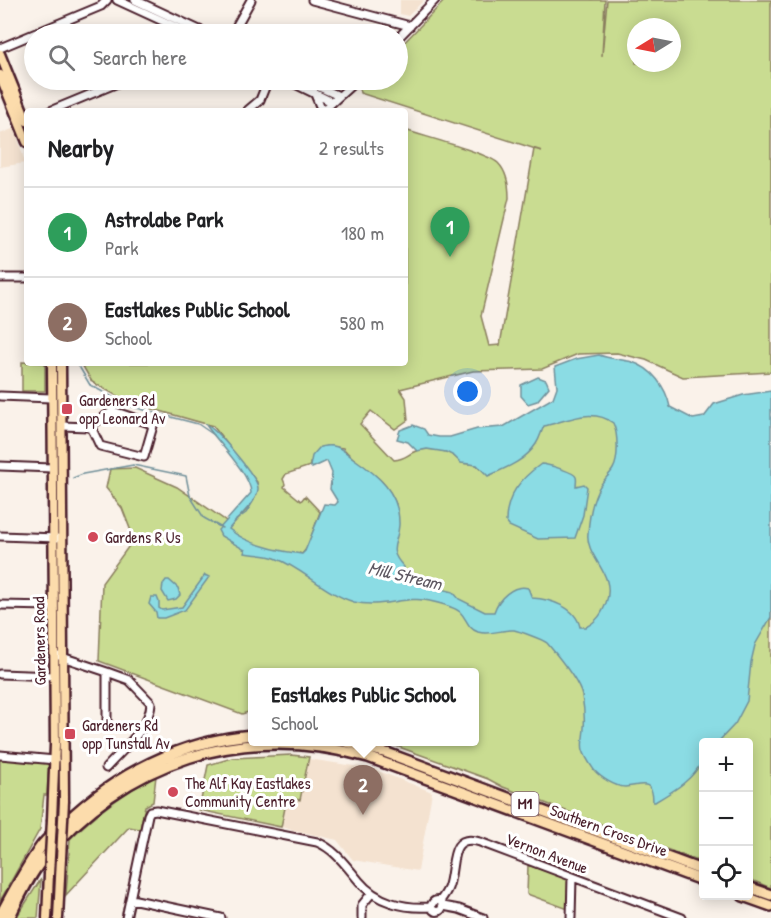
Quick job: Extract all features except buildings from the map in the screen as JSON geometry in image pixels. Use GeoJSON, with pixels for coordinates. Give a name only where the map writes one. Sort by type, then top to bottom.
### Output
{"type":"FeatureCollection","features":[{"type":"Feature","properties":{"kind":"highway"},"geometry":{"type":"LineString","coordinates":[[0,916],[43,843],[93,798],[121,778],[170,754],[220,739],[248,736]]}},
{"type":"Feature","properties":{"kind":"highway","name":"Southern Cross Drive"},"geometry":{"type":"LineString","coordinates":[[9,918],[42,859],[71,829],[105,800],[132,782],[166,765],[201,753],[248,744]]}},
{"type":"Feature","properties":{"kind":"highway","name":"Southern Cross Drive"},"geometry":{"type":"LineString","coordinates":[[319,746],[368,757],[699,879]]}},
{"type":"Feature","properties":{"kind":"highway","name":"Southern Cross Drive"},"geometry":{"type":"LineString","coordinates":[[362,746],[699,869]]}},
{"type":"Feature","properties":{"kind":"highway"},"geometry":{"type":"LineString","coordinates":[[753,889],[771,895]]}},
{"type":"Feature","properties":{"kind":"highway"},"geometry":{"type":"LineString","coordinates":[[753,900],[771,906]]}},
{"type":"Feature","properties":{"kind":"main road"},"geometry":{"type":"LineString","coordinates":[[0,54],[24,114]]}},
{"type":"Feature","properties":{"kind":"main road"},"geometry":{"type":"LineString","coordinates":[[0,75],[24,135]]}},
{"type":"Feature","properties":{"kind":"main road","name":"Gardeners Road"},"geometry":{"type":"LineString","coordinates":[[47,918],[55,760],[52,366]]}},
{"type":"Feature","properties":{"kind":"main road","name":"Gardeners Road"},"geometry":{"type":"LineString","coordinates":[[58,918],[64,801],[61,366]]}},
{"type":"Feature","properties":{"kind":"street"},"geometry":{"type":"LineString","coordinates":[[58,24],[101,6],[106,0]]}},
{"type":"Feature","properties":{"kind":"street"},"geometry":{"type":"LineString","coordinates":[[117,0],[169,24]]}},
{"type":"Feature","properties":{"kind":"street"},"geometry":{"type":"LineString","coordinates":[[135,0],[187,24]]}},
{"type":"Feature","properties":{"kind":"street"},"geometry":{"type":"LineString","coordinates":[[238,24],[251,0]]}},
{"type":"Feature","properties":{"kind":"street"},"geometry":{"type":"LineString","coordinates":[[312,0],[402,24]]}},
{"type":"Feature","properties":{"kind":"street"},"geometry":{"type":"LineString","coordinates":[[410,26],[435,0]]}},
{"type":"Feature","properties":{"kind":"street"},"geometry":{"type":"LineString","coordinates":[[0,48],[24,38]]}},
{"type":"Feature","properties":{"kind":"street"},"geometry":{"type":"LineString","coordinates":[[57,108],[101,90]]}},
{"type":"Feature","properties":{"kind":"street"},"geometry":{"type":"LineString","coordinates":[[251,108],[260,100],[264,90]]}},
{"type":"Feature","properties":{"kind":"street"},"geometry":{"type":"LineString","coordinates":[[310,90],[332,102]]}},
{"type":"Feature","properties":{"kind":"street"},"geometry":{"type":"LineString","coordinates":[[326,90],[339,96]]}},
{"type":"Feature","properties":{"kind":"street"},"geometry":{"type":"LineString","coordinates":[[325,108],[346,90]]}},
{"type":"Feature","properties":{"kind":"street"},"geometry":{"type":"LineString","coordinates":[[314,92],[321,108]]}},
{"type":"Feature","properties":{"kind":"street"},"geometry":{"type":"LineString","coordinates":[[0,278],[24,278]]}},
{"type":"Feature","properties":{"kind":"street"},"geometry":{"type":"LineString","coordinates":[[0,396],[51,398]]}},
{"type":"Feature","properties":{"kind":"street"},"geometry":{"type":"LineString","coordinates":[[62,426],[93,424],[113,411],[153,426],[144,457],[100,446],[92,429],[79,426]]}},
{"type":"Feature","properties":{"kind":"street"},"geometry":{"type":"LineString","coordinates":[[0,466],[52,468]]}},
{"type":"Feature","properties":{"kind":"street"},"geometry":{"type":"LineString","coordinates":[[0,536],[63,538]]}},
{"type":"Feature","properties":{"kind":"street"},"geometry":{"type":"LineString","coordinates":[[0,605],[53,606]]}},
{"type":"Feature","properties":{"kind":"street"},"geometry":{"type":"LineString","coordinates":[[54,655],[129,680],[151,703],[146,723],[106,768]]}},
{"type":"Feature","properties":{"kind":"street"},"geometry":{"type":"LineString","coordinates":[[107,672],[107,724]]}},
{"type":"Feature","properties":{"kind":"street"},"geometry":{"type":"LineString","coordinates":[[0,674],[54,676]]}},
{"type":"Feature","properties":{"kind":"street"},"geometry":{"type":"LineString","coordinates":[[0,755],[55,760]]}},
{"type":"Feature","properties":{"kind":"street"},"geometry":{"type":"LineString","coordinates":[[126,918],[148,815],[150,811],[156,810],[317,843],[336,854],[371,894],[381,899],[432,912],[433,902],[441,903],[483,918]]}},
{"type":"Feature","properties":{"kind":"street","name":"Vernon Avenue"},"geometry":{"type":"LineString","coordinates":[[441,903],[448,890],[457,848],[465,840],[480,842],[682,918]]}},
{"type":"Feature","properties":{"kind":"street"},"geometry":{"type":"LineString","coordinates":[[571,918],[572,877]]}},
{"type":"Feature","properties":{"kind":"street"},"geometry":{"type":"LineString","coordinates":[[362,918],[362,905],[371,894]]}},
{"type":"Feature","properties":{"kind":"street"},"geometry":{"type":"LineString","coordinates":[[130,899],[221,918]]}},
{"type":"Feature","properties":{"kind":"shaded area"},"geometry":{"type":"Polygon","coordinates":[[[400,0],[424,0],[408,16],[400,14],[400,0]]]}},
{"type":"Feature","properties":{"kind":"shaded area"},"geometry":{"type":"Polygon","coordinates":[[[15,128],[24,163],[0,167],[0,134],[15,128]]]}},
{"type":"Feature","properties":{"kind":"shaded area"},"geometry":{"type":"Polygon","coordinates":[[[309,759],[373,769],[432,792],[418,871],[353,860],[337,840],[281,827],[287,798],[300,800],[309,759]]]}},
{"type":"Feature","properties":{"kind":"green space"},"geometry":{"type":"Polygon","coordinates":[[[445,0],[605,0],[602,56],[607,0],[771,0],[771,372],[683,377],[646,360],[617,353],[578,354],[542,369],[473,371],[400,389],[406,398],[408,420],[395,429],[371,411],[360,424],[394,460],[404,458],[416,451],[430,449],[446,452],[462,463],[474,464],[480,468],[539,423],[575,411],[621,416],[701,738],[699,861],[503,787],[488,779],[396,746],[479,746],[479,668],[248,668],[248,712],[242,714],[99,661],[102,583],[134,539],[122,508],[106,488],[110,469],[135,468],[177,487],[232,525],[254,500],[257,482],[213,426],[128,402],[92,382],[83,366],[408,366],[408,131],[492,159],[498,163],[505,175],[509,198],[481,316],[489,346],[500,345],[534,149],[542,151],[360,93],[359,90],[408,90],[408,39],[445,0]],[[326,446],[310,463],[310,466],[286,474],[283,479],[284,487],[301,501],[305,496],[320,512],[307,548],[302,554],[299,553],[337,579],[396,504],[391,493],[379,478],[343,448],[326,446]]]}},
{"type":"Feature","properties":{"kind":"green space"},"geometry":{"type":"Polygon","coordinates":[[[22,362],[24,366],[45,366],[45,391],[22,391],[22,362]]]}},
{"type":"Feature","properties":{"kind":"green space"},"geometry":{"type":"Polygon","coordinates":[[[771,562],[771,888],[753,881],[753,738],[708,738],[771,562]]]}},
{"type":"Feature","properties":{"kind":"green space"},"geometry":{"type":"Polygon","coordinates":[[[291,755],[309,757],[300,800],[287,798],[281,827],[199,810],[208,765],[232,758],[291,755]]]}},
{"type":"Feature","properties":{"kind":"green space"},"geometry":{"type":"Polygon","coordinates":[[[0,758],[49,762],[47,795],[44,795],[40,829],[0,901],[0,758]]]}},
{"type":"Feature","properties":{"kind":"green space"},"geometry":{"type":"Polygon","coordinates":[[[156,776],[153,802],[145,806],[140,829],[129,827],[66,895],[70,839],[110,804],[156,776]]]}},
{"type":"Feature","properties":{"kind":"green space"},"geometry":{"type":"Polygon","coordinates":[[[528,865],[568,879],[568,909],[527,894],[528,865]]]}},
{"type":"Feature","properties":{"kind":"green space"},"geometry":{"type":"Polygon","coordinates":[[[41,879],[38,918],[16,918],[41,879]]]}},
{"type":"Feature","properties":{"kind":"water"},"geometry":{"type":"Polygon","coordinates":[[[599,355],[639,365],[657,379],[670,407],[693,419],[704,417],[714,404],[743,395],[771,391],[771,617],[755,645],[747,701],[735,724],[722,738],[699,738],[698,768],[682,785],[655,802],[653,802],[651,789],[648,786],[617,785],[594,770],[582,747],[584,716],[580,690],[568,669],[547,643],[514,630],[478,632],[457,610],[430,601],[412,600],[374,604],[354,602],[333,593],[275,558],[244,553],[245,550],[221,536],[218,530],[251,493],[246,477],[206,425],[218,434],[235,454],[251,474],[258,488],[251,504],[229,529],[254,543],[293,553],[302,554],[305,551],[324,504],[335,505],[338,502],[330,489],[332,473],[327,461],[312,468],[310,466],[312,456],[320,447],[335,446],[379,478],[396,503],[399,525],[394,551],[404,567],[403,578],[407,581],[453,592],[459,599],[485,612],[494,612],[499,602],[512,590],[528,588],[532,598],[561,605],[573,614],[580,627],[586,627],[601,614],[608,592],[604,574],[588,542],[588,533],[595,497],[615,465],[617,439],[613,423],[605,418],[588,416],[544,426],[532,450],[515,463],[488,476],[477,465],[461,463],[446,452],[427,449],[417,451],[408,442],[397,439],[400,430],[413,425],[424,429],[428,435],[439,437],[450,437],[477,429],[503,427],[553,398],[557,387],[555,367],[576,359],[599,355]]]}},
{"type":"Feature","properties":{"kind":"water"},"geometry":{"type":"Polygon","coordinates":[[[538,377],[546,380],[549,387],[537,401],[528,404],[521,396],[521,385],[538,377]]]}},
{"type":"Feature","properties":{"kind":"water"},"geometry":{"type":"Polygon","coordinates":[[[541,464],[571,473],[576,477],[576,486],[584,484],[587,487],[583,515],[575,538],[538,539],[509,526],[506,522],[509,504],[516,489],[541,464]]]}},
{"type":"Feature","properties":{"kind":"water"},"geometry":{"type":"Polygon","coordinates":[[[205,575],[209,577],[185,610],[164,618],[157,618],[156,612],[149,604],[151,597],[157,597],[159,608],[162,610],[182,607],[205,575]]]}},
{"type":"Feature","properties":{"kind":"water"},"geometry":{"type":"Polygon","coordinates":[[[166,580],[178,588],[180,595],[176,599],[168,601],[162,591],[166,580]]]}},
{"type":"Feature","properties":{"kind":"waterway"},"geometry":{"type":"LineString","coordinates":[[79,366],[90,385],[129,406],[198,424],[214,435]]}},
{"type":"Feature","properties":{"kind":"waterway"},"geometry":{"type":"LineString","coordinates":[[73,478],[133,465],[186,476],[190,496],[204,518],[222,528]]}},
{"type":"Feature","properties":{"kind":"waterway","name":"Mill Stream"},"geometry":{"type":"LineString","coordinates":[[236,520],[246,513],[254,500]]}},
{"type":"Feature","properties":{"kind":"place","name":"Astrolabe Park"},"geometry":{"type":"Point","coordinates":[450,257]}},
{"type":"Feature","properties":{"kind":"place","name":"Gardeners Rd opp Leonard Av"},"geometry":{"type":"Point","coordinates":[67,409]}},
{"type":"Feature","properties":{"kind":"place","name":"Gardens R Us"},"geometry":{"type":"Point","coordinates":[93,537]}},
{"type":"Feature","properties":{"kind":"place","name":"Gardeners Rd opp Tunstall Av"},"geometry":{"type":"Point","coordinates":[70,734]}},
{"type":"Feature","properties":{"kind":"place","name":"The Alf Kay Eastlakes Community Centre"},"geometry":{"type":"Point","coordinates":[173,792]}},
{"type":"Feature","properties":{"kind":"place","name":"Eastlakes Public School"},"geometry":{"type":"Point","coordinates":[363,815]}}]}
